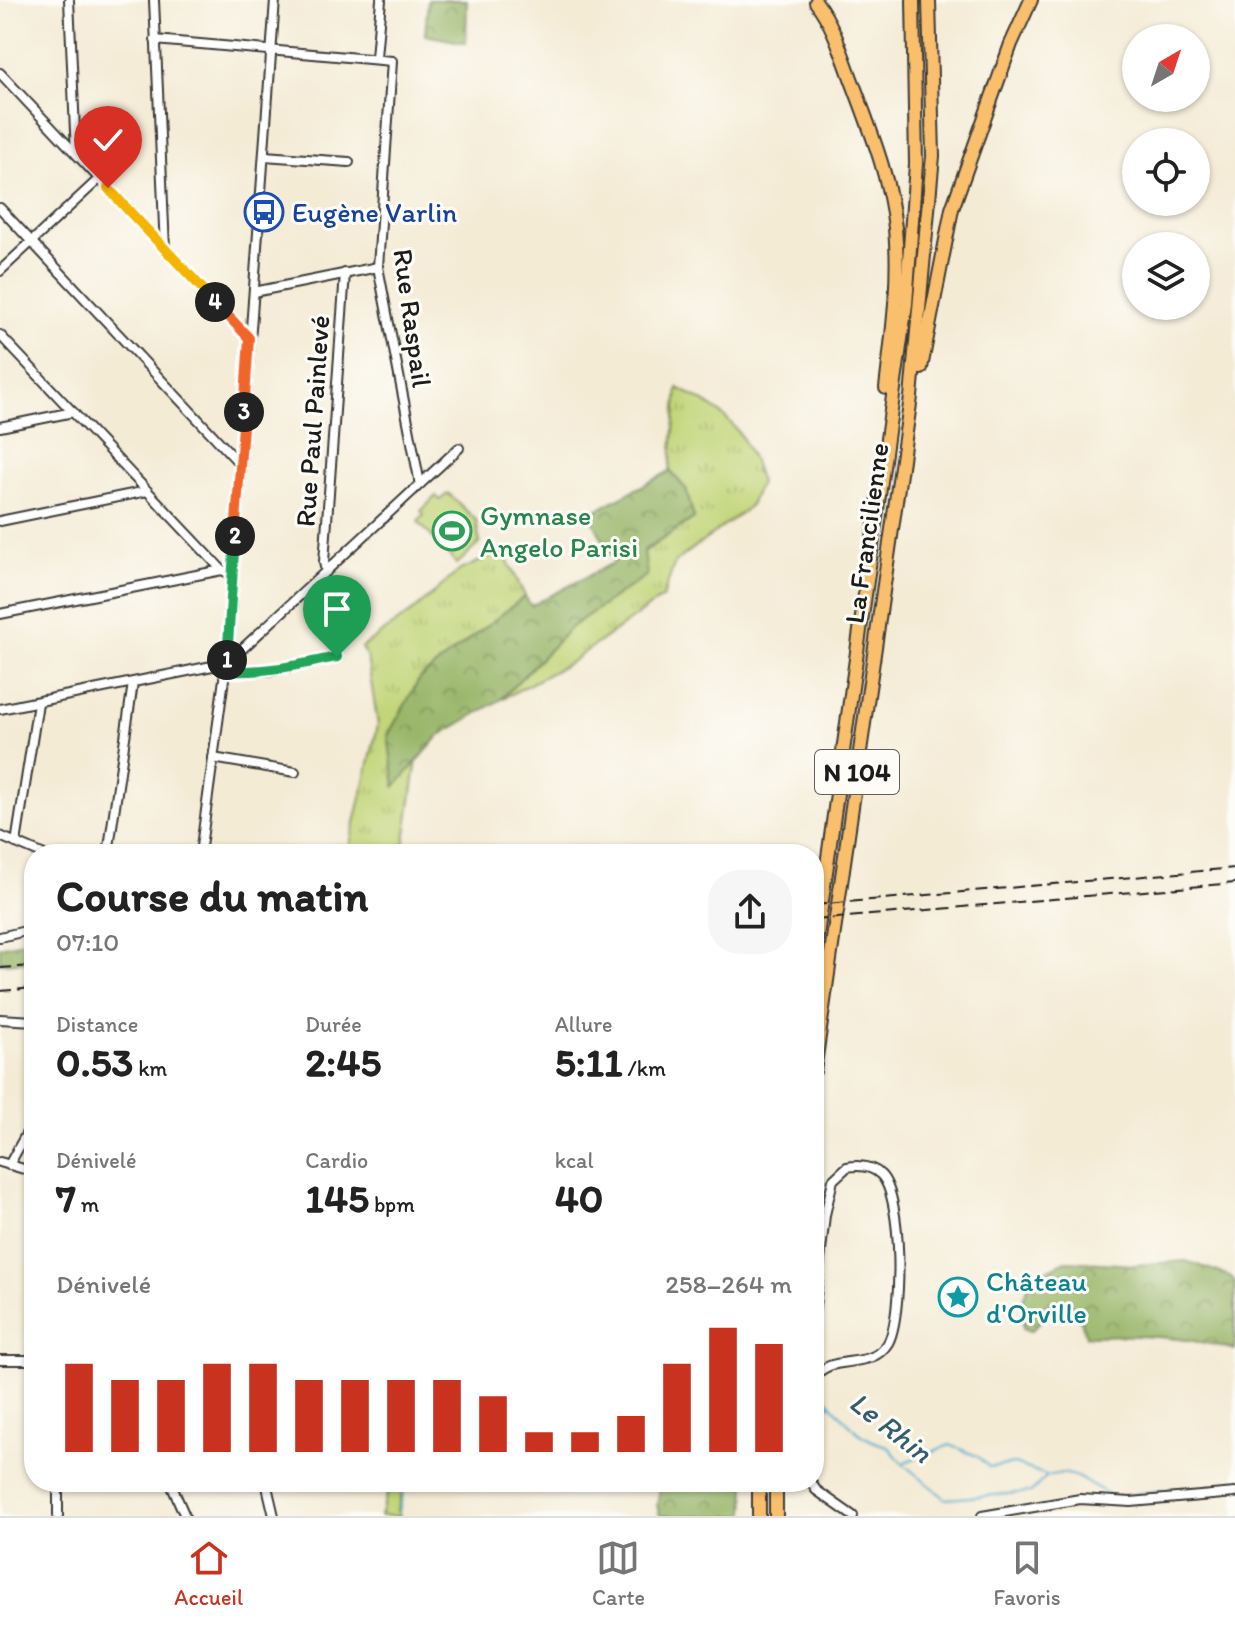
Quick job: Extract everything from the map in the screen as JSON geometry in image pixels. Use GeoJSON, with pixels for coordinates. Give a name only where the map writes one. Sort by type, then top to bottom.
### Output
{"type":"FeatureCollection","features":[{"type":"Feature","properties":{"kind":"highway","name":"La Francilienne"},"geometry":{"type":"LineString","coordinates":[[824,884],[910,259],[916,164],[913,0]]}},
{"type":"Feature","properties":{"kind":"highway","name":"La Francilienne"},"geometry":{"type":"LineString","coordinates":[[824,1002],[911,397],[933,156],[929,0]]}},
{"type":"Feature","properties":{"kind":"highway"},"geometry":{"type":"LineString","coordinates":[[911,397],[917,392],[952,209],[1011,44],[1031,0]]}},
{"type":"Feature","properties":{"kind":"highway"},"geometry":{"type":"LineString","coordinates":[[816,1],[827,16],[869,126],[886,177],[895,228],[893,326],[883,425],[884,448]]}},
{"type":"Feature","properties":{"kind":"highway"},"geometry":{"type":"LineString","coordinates":[[758,1492],[759,1516]]}},
{"type":"Feature","properties":{"kind":"street"},"geometry":{"type":"LineString","coordinates":[[69,0],[76,153]]}},
{"type":"Feature","properties":{"kind":"street"},"geometry":{"type":"LineString","coordinates":[[154,0],[165,249]]}},
{"type":"Feature","properties":{"kind":"street"},"geometry":{"type":"LineString","coordinates":[[201,844],[226,667],[275,0]]}},
{"type":"Feature","properties":{"kind":"street"},"geometry":{"type":"LineString","coordinates":[[155,40],[376,57],[381,0]]}},
{"type":"Feature","properties":{"kind":"street","name":"Rue Raspail"},"geometry":{"type":"LineString","coordinates":[[376,57],[392,61],[378,267],[420,484]]}},
{"type":"Feature","properties":{"kind":"street"},"geometry":{"type":"LineString","coordinates":[[0,73],[249,338]]}},
{"type":"Feature","properties":{"kind":"street"},"geometry":{"type":"LineString","coordinates":[[264,156],[349,162]]}},
{"type":"Feature","properties":{"kind":"street"},"geometry":{"type":"LineString","coordinates":[[0,271],[99,179]]}},
{"type":"Feature","properties":{"kind":"street"},"geometry":{"type":"LineString","coordinates":[[0,208],[240,464]]}},
{"type":"Feature","properties":{"kind":"street"},"geometry":{"type":"LineString","coordinates":[[254,292],[378,267]]}},
{"type":"Feature","properties":{"kind":"street","name":"Rue Paul Painlevé"},"geometry":{"type":"LineString","coordinates":[[326,572],[324,562],[345,273]]}},
{"type":"Feature","properties":{"kind":"street"},"geometry":{"type":"LineString","coordinates":[[0,335],[222,570],[233,575]]}},
{"type":"Feature","properties":{"kind":"street"},"geometry":{"type":"LineString","coordinates":[[0,427],[73,412]]}},
{"type":"Feature","properties":{"kind":"street"},"geometry":{"type":"LineString","coordinates":[[226,667],[459,448]]}},
{"type":"Feature","properties":{"kind":"street"},"geometry":{"type":"LineString","coordinates":[[0,521],[147,491]]}},
{"type":"Feature","properties":{"kind":"street"},"geometry":{"type":"LineString","coordinates":[[0,614],[222,570]]}},
{"type":"Feature","properties":{"kind":"street"},"geometry":{"type":"LineString","coordinates":[[0,709],[226,667],[270,671],[337,657]]}},
{"type":"Feature","properties":{"kind":"street"},"geometry":{"type":"LineString","coordinates":[[109,844],[133,683]]}},
{"type":"Feature","properties":{"kind":"street"},"geometry":{"type":"LineString","coordinates":[[16,843],[38,703]]}},
{"type":"Feature","properties":{"kind":"street"},"geometry":{"type":"LineString","coordinates":[[213,758],[295,772]]}},
{"type":"Feature","properties":{"kind":"street"},"geometry":{"type":"LineString","coordinates":[[0,836],[24,846]]}},
{"type":"Feature","properties":{"kind":"street"},"geometry":{"type":"LineString","coordinates":[[0,937],[24,931]]}},
{"type":"Feature","properties":{"kind":"street"},"geometry":{"type":"LineString","coordinates":[[0,1019],[24,1020]]}},
{"type":"Feature","properties":{"kind":"street"},"geometry":{"type":"LineString","coordinates":[[24,1134],[4,1163],[24,1169]]}},
{"type":"Feature","properties":{"kind":"street"},"geometry":{"type":"LineString","coordinates":[[824,1224],[833,1180],[847,1167],[871,1168],[881,1175],[895,1201],[895,1323],[879,1354],[866,1361],[831,1365],[824,1370]]}},
{"type":"Feature","properties":{"kind":"street"},"geometry":{"type":"LineString","coordinates":[[0,1360],[24,1360]]}},
{"type":"Feature","properties":{"kind":"street"},"geometry":{"type":"LineString","coordinates":[[58,1492],[58,1516]]}},
{"type":"Feature","properties":{"kind":"street"},"geometry":{"type":"LineString","coordinates":[[174,1492],[185,1516]]}},
{"type":"Feature","properties":{"kind":"street"},"geometry":{"type":"LineString","coordinates":[[268,1492],[274,1516]]}},
{"type":"Feature","properties":{"kind":"street"},"geometry":{"type":"LineString","coordinates":[[819,1492],[853,1516]]}},
{"type":"Feature","properties":{"kind":"street"},"geometry":{"type":"LineString","coordinates":[[982,1516],[1080,1499],[1131,1502],[1235,1493]]}},
{"type":"Feature","properties":{"kind":"green space"},"geometry":{"type":"Polygon","coordinates":[[[428,0],[467,0],[466,43],[425,35],[428,0]]]}},
{"type":"Feature","properties":{"kind":"green space"},"geometry":{"type":"Polygon","coordinates":[[[678,388],[722,415],[748,448],[760,483],[749,507],[675,562],[663,597],[571,662],[500,700],[571,627],[646,575],[644,552],[694,518],[686,489],[670,471],[678,388]]]}},
{"type":"Feature","properties":{"kind":"green space"},"geometry":{"type":"Polygon","coordinates":[[[670,471],[686,489],[694,518],[644,551],[647,575],[571,627],[500,700],[439,736],[395,787],[388,735],[420,678],[525,596],[531,606],[615,562],[589,514],[670,471]]]}},
{"type":"Feature","properties":{"kind":"green space","name":"Gymnase Angelo Parisi"},"geometry":{"type":"Polygon","coordinates":[[[448,493],[476,520],[480,543],[457,564],[418,522],[424,515],[421,511],[436,496],[440,500],[448,493]]]}},
{"type":"Feature","properties":{"kind":"green space"},"geometry":{"type":"Polygon","coordinates":[[[503,551],[525,596],[420,678],[395,786],[417,760],[404,844],[350,844],[378,725],[367,657],[361,648],[413,611],[460,570],[503,551]]]}},
{"type":"Feature","properties":{"kind":"green space"},"geometry":{"type":"Polygon","coordinates":[[[24,941],[24,962],[0,963],[0,947],[24,941]]]}},
{"type":"Feature","properties":{"kind":"green space"},"geometry":{"type":"Polygon","coordinates":[[[1066,1261],[1135,1265],[1186,1261],[1230,1276],[1235,1282],[1235,1350],[1161,1337],[1086,1336],[1076,1309],[1067,1302],[1057,1304],[1031,1331],[1023,1328],[1023,1299],[1032,1277],[1066,1261]]]}},
{"type":"Feature","properties":{"kind":"green space"},"geometry":{"type":"Polygon","coordinates":[[[388,1492],[403,1492],[397,1510],[400,1516],[380,1516],[388,1492]]]}},
{"type":"Feature","properties":{"kind":"green space"},"geometry":{"type":"Polygon","coordinates":[[[659,1492],[746,1492],[745,1516],[660,1516],[657,1505],[659,1492]]]}},
{"type":"Feature","properties":{"kind":"waterway","name":"Le Rhin"},"geometry":{"type":"LineString","coordinates":[[827,1399],[860,1434],[888,1446],[902,1463],[946,1499],[1031,1492],[1047,1476],[1062,1473],[1075,1476],[1114,1497],[1178,1488],[1235,1487]]}},
{"type":"Feature","properties":{"kind":"waterway","name":"Le Rhin"},"geometry":{"type":"LineString","coordinates":[[824,1406],[831,1405]]}},
{"type":"Feature","properties":{"kind":"waterway"},"geometry":{"type":"LineString","coordinates":[[905,1462],[950,1445],[977,1456],[989,1467],[1015,1464],[1046,1475]]}},
{"type":"Feature","properties":{"kind":"waterway"},"geometry":{"type":"LineString","coordinates":[[398,1516],[404,1492]]}},
{"type":"Feature","properties":{"kind":"railway"},"geometry":{"type":"LineString","coordinates":[[824,904],[1235,868]]}},
{"type":"Feature","properties":{"kind":"railway"},"geometry":{"type":"LineString","coordinates":[[824,919],[1235,883]]}},
{"type":"Feature","properties":{"kind":"railway"},"geometry":{"type":"LineString","coordinates":[[0,968],[24,967]]}},
{"type":"Feature","properties":{"kind":"railway"},"geometry":{"type":"LineString","coordinates":[[0,991],[24,989]]}},
{"type":"Feature","properties":{"kind":"place","name":"Eugène Varlin"},"geometry":{"type":"Point","coordinates":[264,212]}},
{"type":"Feature","properties":{"kind":"place","name":"Gymnase Angelo Parisi"},"geometry":{"type":"Point","coordinates":[452,531]}},
{"type":"Feature","properties":{"kind":"place","name":"Château d'Orville"},"geometry":{"type":"Point","coordinates":[958,1297]}},
{"type":"Feature","properties":{"kind":"route"},"geometry":{"type":"LineString","coordinates":[[108,188],[249,338],[226,671],[270,671],[337,657]]}}]}
